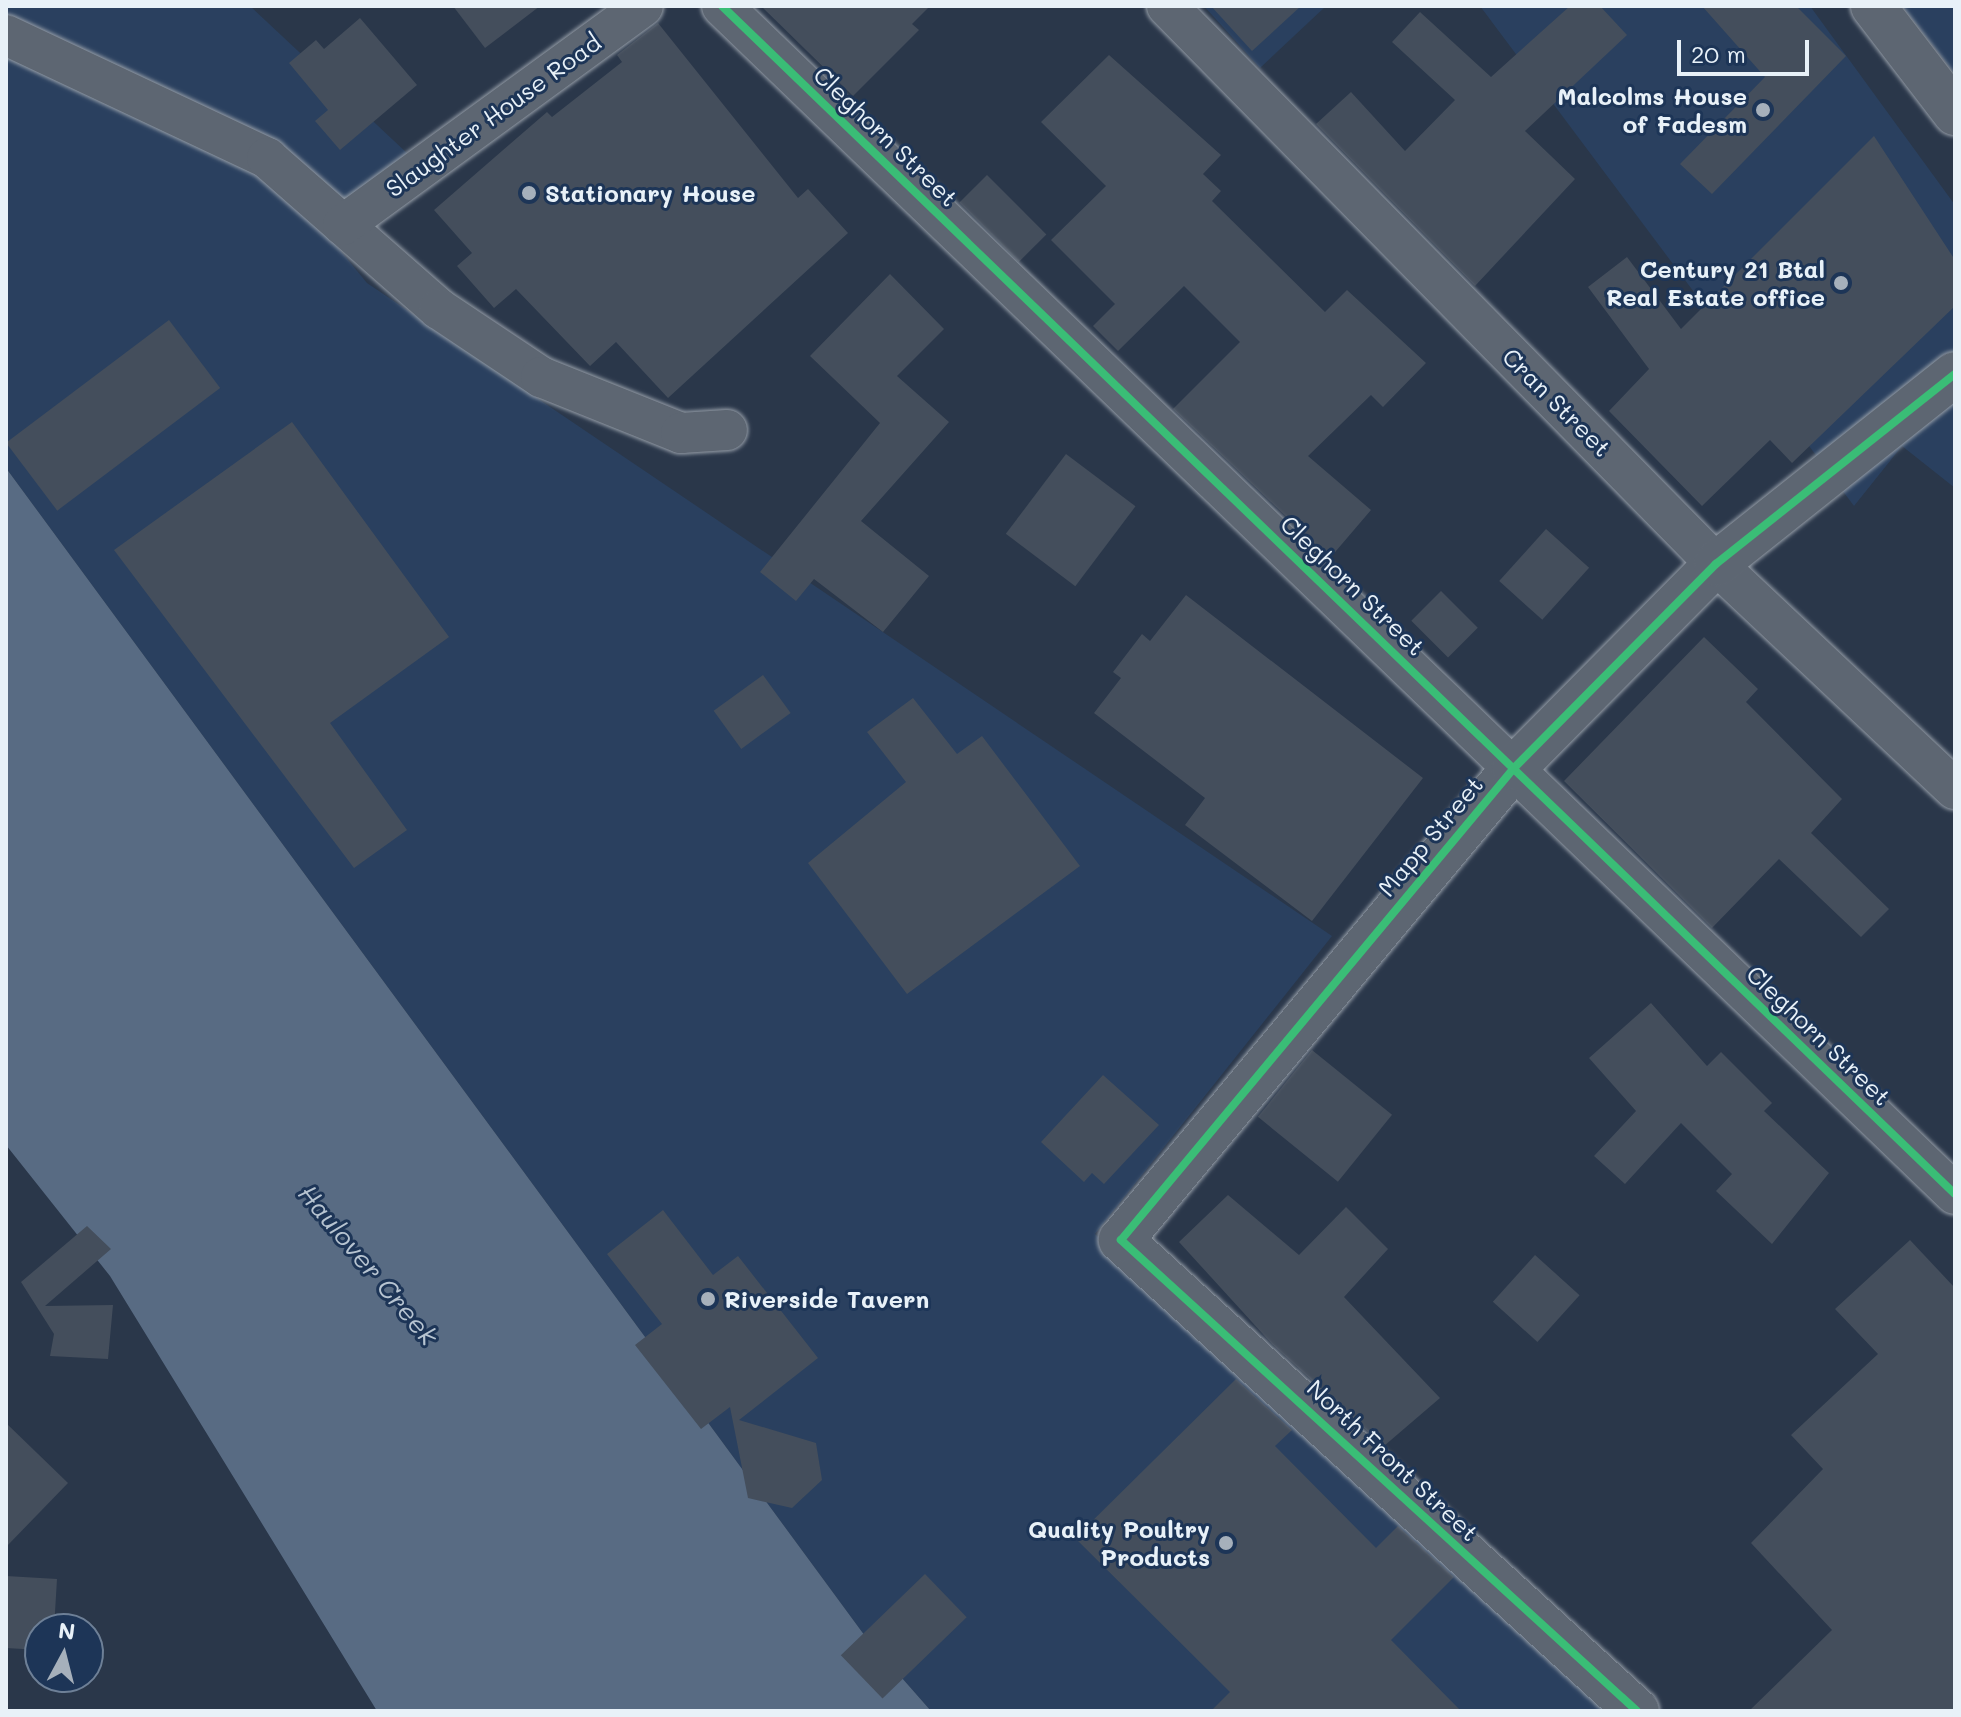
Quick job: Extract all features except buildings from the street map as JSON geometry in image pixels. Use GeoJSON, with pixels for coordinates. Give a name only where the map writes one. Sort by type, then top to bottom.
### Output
{"type":"FeatureCollection","features":[{"type":"Feature","properties":{"kind":"street","name":"Slaughter House Road"},"geometry":{"type":"LineString","coordinates":[[343,225],[643,6]]}},
{"type":"Feature","properties":{"kind":"street","name":"Cleghorn Street"},"geometry":{"type":"LineString","coordinates":[[722,6],[1955,1194]]}},
{"type":"Feature","properties":{"kind":"street","name":"Cran Street"},"geometry":{"type":"LineString","coordinates":[[1167,6],[1716,564],[1955,789]]}},
{"type":"Feature","properties":{"kind":"street"},"geometry":{"type":"LineString","coordinates":[[1873,6],[1955,113]]}},
{"type":"Feature","properties":{"kind":"street"},"geometry":{"type":"LineString","coordinates":[[6,35],[267,158],[439,309],[541,377],[681,433],[727,430]]}},
{"type":"Feature","properties":{"kind":"street","name":"Mapp Street"},"geometry":{"type":"LineString","coordinates":[[1121,1240],[1514,768],[1716,564],[1955,374]]}},
{"type":"Feature","properties":{"kind":"street","name":"North Front Street"},"geometry":{"type":"LineString","coordinates":[[1121,1240],[1637,1711]]}},
{"type":"Feature","properties":{"kind":"shaded area"},"geometry":{"type":"Polygon","coordinates":[[[6,6],[250,6],[408,154],[320,226],[367,283],[1332,936],[1095,1234],[1460,1566],[1606,1711],[931,1711],[865,1636],[6,468],[6,6]]]}},
{"type":"Feature","properties":{"kind":"shaded area"},"geometry":{"type":"Polygon","coordinates":[[[1204,6],[1326,6],[1260,68],[1204,6]]]}},
{"type":"Feature","properties":{"kind":"shaded area"},"geometry":{"type":"Polygon","coordinates":[[[1480,6],[1810,6],[1955,205],[1955,488],[1902,446],[1854,506],[1480,6]]]}},
{"type":"Feature","properties":{"kind":"shaded area"},"geometry":{"type":"Polygon","coordinates":[[[1902,6],[1955,6],[1955,74],[1916,24],[1902,6]]]}},
{"type":"Feature","properties":{"kind":"water","name":"Haulover Creek"},"geometry":{"type":"Polygon","coordinates":[[[6,468],[865,1636],[931,1711],[377,1711],[110,1276],[6,1145],[6,468]]]}},
{"type":"Feature","properties":{"kind":"cycle path"},"geometry":{"type":"LineString","coordinates":[[722,6],[1955,1194]]}},
{"type":"Feature","properties":{"kind":"cycle path"},"geometry":{"type":"LineString","coordinates":[[1637,1711],[1121,1240],[1514,768],[1716,564],[1955,374]]}},
{"type":"Feature","properties":{"kind":"place","name":"Malcolms House of Fadesm"},"geometry":{"type":"Point","coordinates":[1763,110]}},
{"type":"Feature","properties":{"kind":"place","name":"Stationary House"},"geometry":{"type":"Point","coordinates":[529,193]}},
{"type":"Feature","properties":{"kind":"place","name":"Century 21 Btal Real Estate office"},"geometry":{"type":"Point","coordinates":[1841,283]}},
{"type":"Feature","properties":{"kind":"place","name":"Riverside Tavern"},"geometry":{"type":"Point","coordinates":[708,1299]}},
{"type":"Feature","properties":{"kind":"place","name":"Quality Poultry Products"},"geometry":{"type":"Point","coordinates":[1226,1543]}}]}
